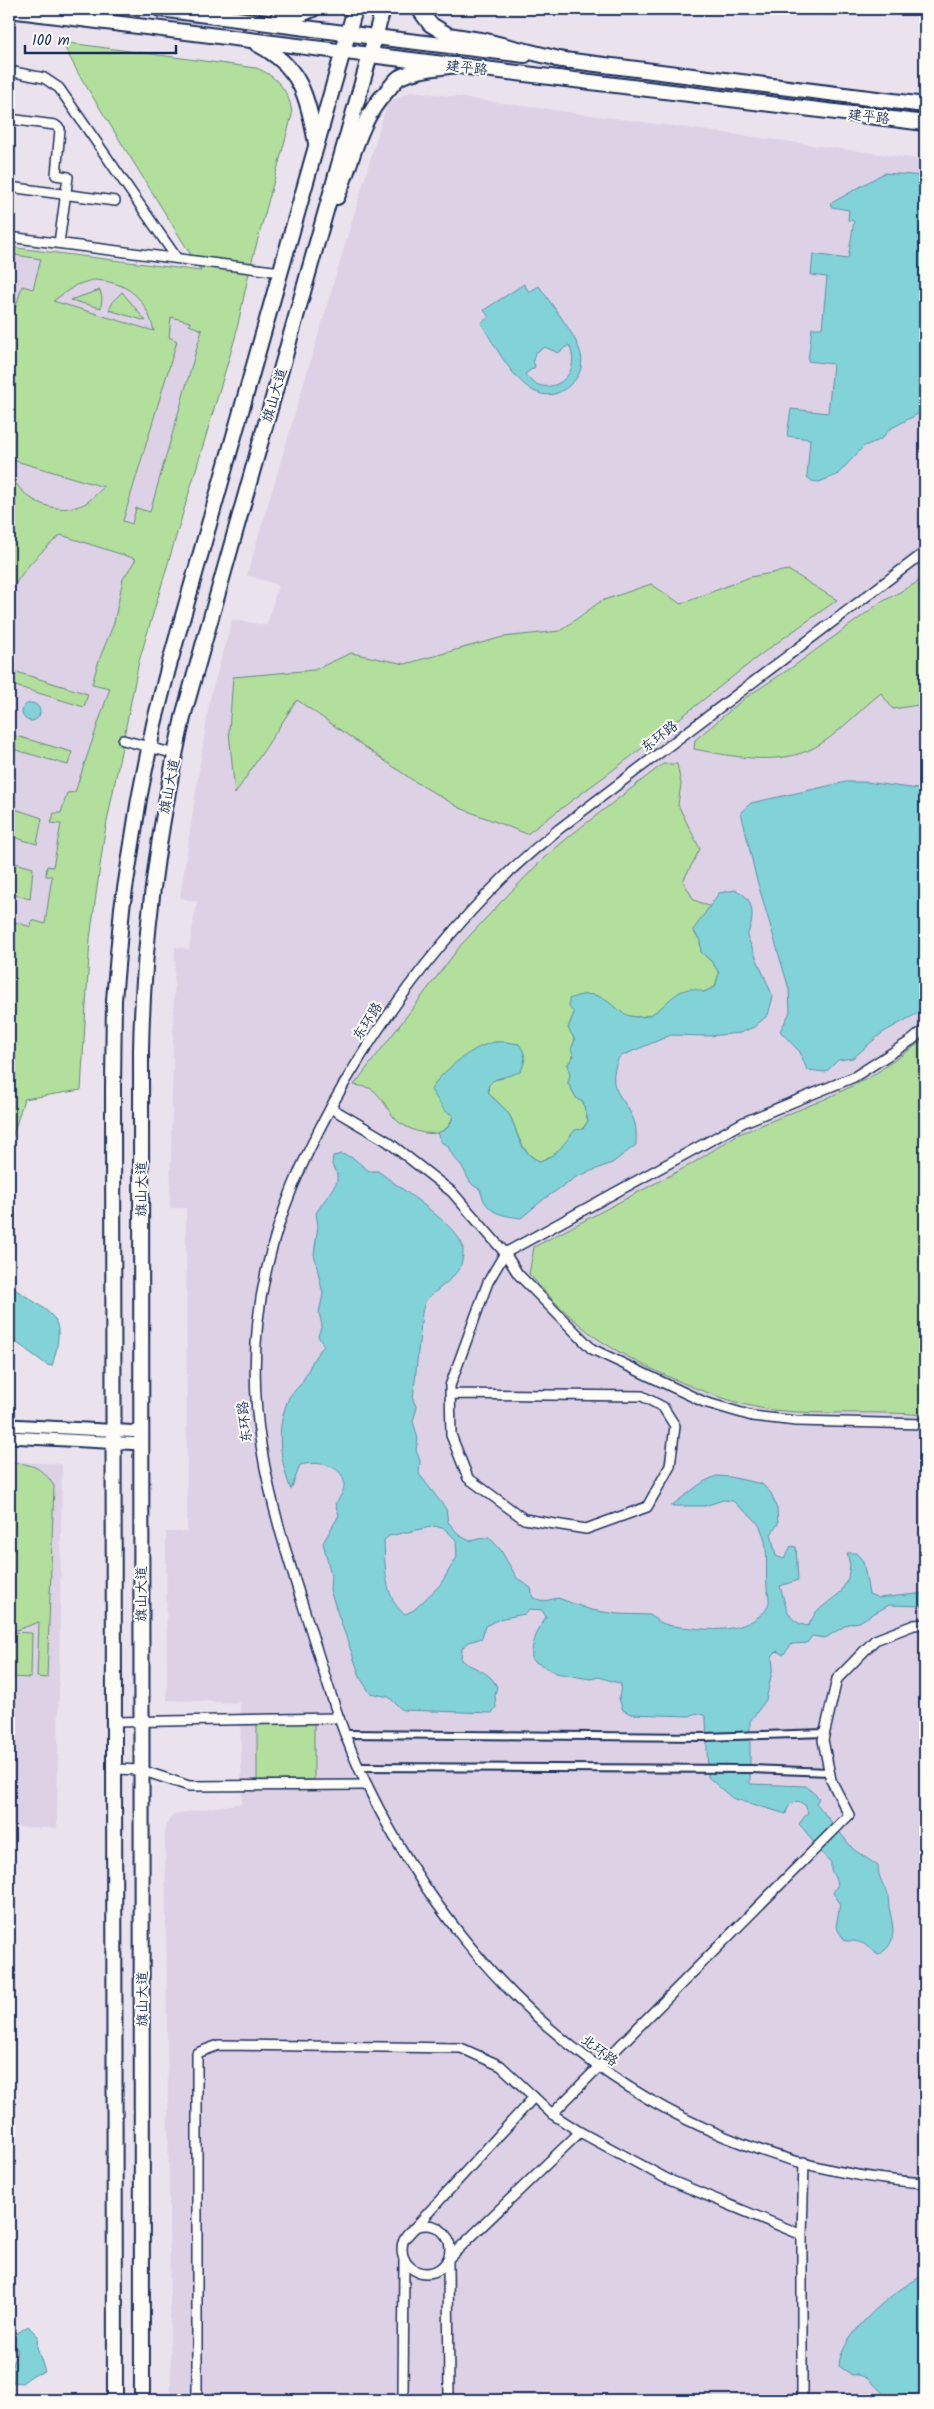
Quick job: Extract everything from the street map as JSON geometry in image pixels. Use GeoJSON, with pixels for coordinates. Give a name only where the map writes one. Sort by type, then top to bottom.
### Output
{"type":"FeatureCollection","features":[{"type":"Feature","properties":{"kind":"main road","name":"建平路"},"geometry":{"type":"LineString","coordinates":[[160,9],[925,104]]}},
{"type":"Feature","properties":{"kind":"main road"},"geometry":{"type":"LineString","coordinates":[[240,18],[284,18],[302,14],[313,9]]}},
{"type":"Feature","properties":{"kind":"main road","name":"旗山大道"},"geometry":{"type":"LineString","coordinates":[[115,2400],[114,1000],[127,875],[150,747],[168,669],[355,9]]}},
{"type":"Feature","properties":{"kind":"main road","name":"旗山大道"},"geometry":{"type":"LineString","coordinates":[[142,2400],[142,984],[155,864],[174,754],[192,682],[383,9]]}},
{"type":"Feature","properties":{"kind":"main road"},"geometry":{"type":"LineString","coordinates":[[419,9],[430,24],[448,35],[486,40],[567,61]]}},
{"type":"Feature","properties":{"kind":"main road","name":"建平路"},"geometry":{"type":"LineString","coordinates":[[9,10],[925,123]]}},
{"type":"Feature","properties":{"kind":"main road"},"geometry":{"type":"LineString","coordinates":[[248,40],[274,53],[286,63],[296,76],[306,103],[316,145]]}},
{"type":"Feature","properties":{"kind":"main road"},"geometry":{"type":"LineString","coordinates":[[316,246],[348,173],[363,125],[379,99],[398,78],[421,70],[456,65]]}},
{"type":"Feature","properties":{"kind":"street"},"geometry":{"type":"LineString","coordinates":[[9,71],[44,78],[59,88],[176,257]]}},
{"type":"Feature","properties":{"kind":"street"},"geometry":{"type":"LineString","coordinates":[[9,119],[55,125],[60,129],[56,175],[68,176],[59,243]]}},
{"type":"Feature","properties":{"kind":"street"},"geometry":{"type":"LineString","coordinates":[[9,187],[115,201]]}},
{"type":"Feature","properties":{"kind":"street"},"geometry":{"type":"LineString","coordinates":[[9,237],[281,272]]}},
{"type":"Feature","properties":{"kind":"street","name":"东环路"},"geometry":{"type":"LineString","coordinates":[[359,1767],[338,1718],[277,1526],[262,1457],[255,1393],[255,1343],[265,1275],[279,1218],[304,1157],[350,1072],[394,1004],[461,922],[507,873],[567,823],[925,552]]}},
{"type":"Feature","properties":{"kind":"street"},"geometry":{"type":"LineString","coordinates":[[123,740],[174,754]]}},
{"type":"Feature","properties":{"kind":"street"},"geometry":{"type":"LineString","coordinates":[[450,1394],[642,1396],[663,1408],[675,1426],[670,1466],[647,1507],[586,1529],[524,1519],[468,1478],[450,1435],[450,1394],[450,1386],[488,1282],[505,1253],[744,1122],[854,1077],[912,1040],[925,1029]]}},
{"type":"Feature","properties":{"kind":"street"},"geometry":{"type":"LineString","coordinates":[[331,1108],[387,1141],[452,1192],[505,1253],[518,1274],[592,1349],[704,1402],[752,1416],[796,1422],[925,1424]]}},
{"type":"Feature","properties":{"kind":"street"},"geometry":{"type":"LineString","coordinates":[[9,1425],[115,1437]]}},
{"type":"Feature","properties":{"kind":"street"},"geometry":{"type":"LineString","coordinates":[[9,1437],[142,1438]]}},
{"type":"Feature","properties":{"kind":"street"},"geometry":{"type":"LineString","coordinates":[[552,2114],[849,1815],[831,1780],[823,1740],[837,1679],[875,1640],[914,1625],[925,1624]]}},
{"type":"Feature","properties":{"kind":"street"},"geometry":{"type":"LineString","coordinates":[[114,1722],[338,1718]]}},
{"type":"Feature","properties":{"kind":"street"},"geometry":{"type":"LineString","coordinates":[[346,1734],[706,1737],[825,1733]]}},
{"type":"Feature","properties":{"kind":"street"},"geometry":{"type":"LineString","coordinates":[[359,1767],[751,1769],[830,1772]]}},
{"type":"Feature","properties":{"kind":"street","name":"北环路"},"geometry":{"type":"LineString","coordinates":[[359,1767],[367,1785],[414,1869],[465,1943],[527,2009],[598,2066],[636,2093],[690,2122],[746,2145],[804,2162],[871,2177],[925,2183]]}},
{"type":"Feature","properties":{"kind":"street"},"geometry":{"type":"LineString","coordinates":[[115,1769],[141,1770],[189,1786],[367,1785]]}},
{"type":"Feature","properties":{"kind":"street"},"geometry":{"type":"LineString","coordinates":[[197,2400],[197,2052],[219,2045],[461,2048],[501,2066],[552,2114],[580,2132],[667,2178],[802,2236]]}},
{"type":"Feature","properties":{"kind":"street"},"geometry":{"type":"LineString","coordinates":[[407,2236],[534,2097]]}},
{"type":"Feature","properties":{"kind":"street"},"geometry":{"type":"LineString","coordinates":[[404,2259],[408,2265],[422,2273],[438,2271],[448,2259],[580,2132]]}},
{"type":"Feature","properties":{"kind":"street"},"geometry":{"type":"LineString","coordinates":[[802,2400],[804,2162]]}},
{"type":"Feature","properties":{"kind":"street"},"geometry":{"type":"LineString","coordinates":[[403,2400],[404,2259],[402,2251],[407,2236],[412,2230],[427,2225],[442,2231],[450,2244],[448,2259],[450,2400]]}},
{"type":"Feature","properties":{"kind":"shaded area"},"geometry":{"type":"Polygon","coordinates":[[[412,91],[925,160],[925,2400],[171,2400],[165,1827],[173,1814],[242,1803],[240,1703],[167,1700],[166,1532],[187,1532],[186,1208],[170,1208],[175,947],[189,949],[197,902],[180,898],[210,698],[232,620],[267,625],[278,585],[247,575],[383,117],[388,103],[412,91]]]}},
{"type":"Feature","properties":{"kind":"shaded area"},"geometry":{"type":"Polygon","coordinates":[[[9,247],[201,272],[235,338],[139,661],[125,727],[104,837],[90,939],[81,1090],[9,1099],[9,247]]]}},
{"type":"Feature","properties":{"kind":"shaded area"},"geometry":{"type":"Polygon","coordinates":[[[9,1461],[62,1464],[57,1828],[9,1827],[9,1461]]]}},
{"type":"Feature","properties":{"kind":"green space"},"geometry":{"type":"Polygon","coordinates":[[[62,42],[256,68],[270,75],[281,86],[289,99],[292,115],[250,268],[235,338],[139,661],[104,837],[90,939],[81,1090],[24,1099],[9,1148],[9,920],[31,927],[32,920],[45,924],[52,876],[46,876],[47,866],[53,867],[61,824],[51,823],[54,813],[61,813],[67,793],[75,792],[110,688],[92,684],[99,660],[114,623],[123,579],[136,559],[61,535],[31,562],[9,596],[9,466],[19,488],[28,496],[50,507],[75,507],[86,503],[104,487],[9,459],[9,329],[22,286],[33,289],[41,259],[9,254],[9,247],[201,271],[78,73],[62,42]],[[92,280],[76,285],[53,301],[154,331],[146,309],[133,293],[115,284],[92,280]],[[171,317],[169,337],[177,341],[123,521],[132,524],[136,508],[150,512],[202,330],[189,325],[190,322],[171,317]]]}},
{"type":"Feature","properties":{"kind":"green space"},"geometry":{"type":"Polygon","coordinates":[[[100,290],[102,298],[101,308],[70,300],[100,290]]]}},
{"type":"Feature","properties":{"kind":"green space"},"geometry":{"type":"Polygon","coordinates":[[[122,292],[146,321],[109,310],[114,300],[122,292]]]}},
{"type":"Feature","properties":{"kind":"green space"},"geometry":{"type":"Polygon","coordinates":[[[788,570],[837,600],[764,652],[633,755],[527,834],[460,808],[414,781],[297,700],[235,794],[229,731],[233,677],[314,670],[351,653],[405,664],[503,637],[560,631],[601,601],[651,584],[681,604],[750,577],[788,570]]]}},
{"type":"Feature","properties":{"kind":"green space"},"geometry":{"type":"Polygon","coordinates":[[[925,578],[925,704],[893,709],[881,693],[822,743],[808,751],[792,756],[776,758],[743,757],[694,749],[695,740],[745,698],[794,666],[880,603],[925,578]]]}},
{"type":"Feature","properties":{"kind":"green space"},"geometry":{"type":"Polygon","coordinates":[[[10,670],[88,694],[84,707],[9,684],[10,670]]]}},
{"type":"Feature","properties":{"kind":"green space"},"geometry":{"type":"Polygon","coordinates":[[[9,734],[72,752],[68,765],[9,748],[9,734]]]}},
{"type":"Feature","properties":{"kind":"green space"},"geometry":{"type":"Polygon","coordinates":[[[663,764],[677,764],[681,784],[678,805],[700,849],[683,881],[694,900],[711,907],[693,931],[700,940],[701,952],[712,962],[719,973],[715,987],[704,992],[676,996],[654,1014],[640,1017],[574,1013],[568,1028],[575,1046],[568,1064],[570,1075],[568,1083],[577,1099],[583,1102],[588,1121],[579,1133],[559,1151],[539,1161],[524,1148],[511,1118],[504,1108],[489,1094],[488,1086],[494,1080],[503,1078],[519,1044],[495,1042],[446,1129],[432,1134],[415,1131],[400,1123],[373,1090],[354,1085],[461,945],[500,903],[545,857],[663,764]]]}},
{"type":"Feature","properties":{"kind":"green space"},"geometry":{"type":"Polygon","coordinates":[[[9,807],[42,818],[37,844],[9,836],[9,807]]]}},
{"type":"Feature","properties":{"kind":"green space"},"geometry":{"type":"Polygon","coordinates":[[[9,861],[33,868],[30,899],[9,893],[9,861]]]}},
{"type":"Feature","properties":{"kind":"green space"},"geometry":{"type":"Polygon","coordinates":[[[925,1039],[925,1415],[792,1412],[753,1407],[731,1401],[682,1383],[615,1350],[579,1324],[529,1274],[534,1247],[690,1165],[737,1135],[825,1099],[869,1078],[925,1039]]]}},
{"type":"Feature","properties":{"kind":"green space"},"geometry":{"type":"Polygon","coordinates":[[[18,1463],[30,1465],[39,1470],[47,1476],[54,1486],[47,1678],[37,1677],[39,1622],[9,1631],[9,1465],[18,1463]]]}},
{"type":"Feature","properties":{"kind":"green space"},"geometry":{"type":"Polygon","coordinates":[[[9,1632],[32,1633],[31,1678],[9,1677],[9,1632]]]}},
{"type":"Feature","properties":{"kind":"green space"},"geometry":{"type":"Polygon","coordinates":[[[314,1722],[314,1780],[257,1780],[257,1723],[314,1722]]]}},
{"type":"Feature","properties":{"kind":"water"},"geometry":{"type":"Polygon","coordinates":[[[884,173],[925,176],[925,410],[890,429],[880,440],[864,446],[837,475],[819,482],[812,481],[807,477],[810,439],[787,436],[791,409],[828,413],[833,364],[808,361],[812,328],[822,328],[827,277],[811,275],[813,254],[848,259],[854,221],[848,220],[849,210],[832,207],[830,204],[884,173]]]}},
{"type":"Feature","properties":{"kind":"water"},"geometry":{"type":"Polygon","coordinates":[[[524,284],[529,292],[539,286],[577,343],[582,364],[576,379],[558,393],[544,394],[531,389],[518,379],[497,350],[481,323],[489,317],[484,310],[524,284]],[[569,345],[558,353],[545,347],[535,353],[533,360],[535,367],[525,374],[533,382],[542,386],[551,386],[567,376],[572,367],[569,345]]]}},
{"type":"Feature","properties":{"kind":"water"},"geometry":{"type":"Polygon","coordinates":[[[27,703],[35,703],[40,708],[38,719],[27,721],[22,716],[22,708],[27,703]]]}},
{"type":"Feature","properties":{"kind":"water"},"geometry":{"type":"Polygon","coordinates":[[[846,782],[866,782],[925,790],[925,1007],[918,1013],[882,1033],[853,1058],[838,1060],[826,1072],[807,1070],[800,1052],[780,1031],[790,1012],[789,989],[756,877],[741,812],[751,803],[846,782]]]}},
{"type":"Feature","properties":{"kind":"water"},"geometry":{"type":"Polygon","coordinates":[[[735,890],[742,893],[752,909],[750,929],[747,936],[773,997],[768,1015],[754,1027],[740,1033],[709,1036],[671,1035],[619,1057],[615,1069],[615,1085],[634,1121],[636,1145],[612,1163],[576,1177],[521,1218],[495,1212],[486,1204],[480,1189],[470,1182],[448,1146],[441,1142],[437,1133],[448,1127],[453,1115],[445,1111],[431,1090],[436,1083],[450,1067],[478,1048],[496,1042],[519,1044],[525,1058],[520,1072],[494,1080],[488,1086],[489,1094],[504,1108],[511,1118],[520,1142],[527,1153],[539,1161],[551,1156],[560,1149],[575,1130],[583,1129],[588,1121],[583,1102],[577,1099],[568,1083],[570,1075],[568,1064],[574,1056],[571,1049],[575,1040],[568,1028],[574,1013],[569,1007],[569,999],[582,995],[601,997],[622,1012],[630,1016],[639,1017],[653,1013],[682,991],[694,989],[704,992],[715,987],[719,973],[712,962],[701,952],[700,940],[693,930],[719,893],[735,890]]]}},
{"type":"Feature","properties":{"kind":"water"},"geometry":{"type":"Polygon","coordinates":[[[342,1154],[353,1158],[369,1171],[378,1171],[437,1216],[457,1235],[462,1244],[463,1256],[460,1267],[449,1281],[427,1299],[422,1313],[413,1400],[417,1408],[413,1421],[418,1439],[416,1450],[420,1461],[419,1474],[446,1509],[448,1522],[460,1536],[470,1541],[489,1537],[500,1549],[517,1578],[531,1588],[533,1598],[544,1601],[558,1598],[591,1610],[617,1614],[650,1615],[660,1622],[669,1625],[701,1629],[730,1628],[748,1623],[756,1618],[765,1611],[769,1600],[765,1542],[758,1523],[733,1501],[723,1500],[705,1506],[671,1506],[703,1482],[716,1476],[762,1484],[771,1493],[777,1509],[778,1524],[771,1534],[776,1556],[784,1559],[791,1546],[796,1547],[798,1580],[780,1586],[788,1612],[795,1621],[808,1626],[816,1612],[841,1592],[848,1578],[850,1565],[847,1553],[856,1553],[863,1561],[869,1594],[879,1598],[925,1593],[925,1606],[889,1605],[859,1622],[848,1624],[825,1638],[812,1636],[807,1643],[792,1644],[783,1655],[777,1651],[772,1656],[773,1667],[766,1700],[750,1721],[750,1784],[806,1786],[819,1798],[816,1803],[853,1849],[878,1866],[880,1878],[888,1896],[893,1931],[891,1942],[883,1951],[877,1955],[863,1944],[845,1941],[836,1927],[840,1903],[833,1893],[838,1884],[831,1870],[831,1862],[799,1824],[808,1812],[805,1805],[798,1801],[793,1803],[786,1814],[732,1798],[708,1777],[706,1719],[704,1715],[696,1713],[690,1716],[631,1714],[623,1710],[619,1699],[621,1684],[599,1677],[590,1679],[556,1673],[532,1660],[535,1638],[546,1617],[542,1610],[529,1609],[525,1614],[503,1618],[485,1626],[482,1638],[469,1642],[462,1648],[461,1660],[490,1677],[497,1687],[495,1695],[496,1707],[492,1713],[402,1710],[389,1697],[370,1693],[361,1679],[330,1590],[331,1575],[323,1543],[339,1515],[335,1504],[342,1493],[343,1477],[330,1466],[311,1463],[300,1465],[291,1490],[284,1468],[280,1445],[281,1422],[289,1398],[300,1385],[316,1355],[324,1346],[318,1336],[322,1325],[319,1313],[323,1294],[314,1254],[318,1226],[316,1213],[337,1182],[337,1174],[332,1165],[333,1156],[342,1154]],[[435,1526],[389,1536],[384,1540],[389,1591],[398,1608],[405,1614],[414,1610],[440,1585],[457,1557],[456,1540],[445,1529],[435,1526]]]}},
{"type":"Feature","properties":{"kind":"water"},"geometry":{"type":"Polygon","coordinates":[[[9,1285],[44,1309],[56,1322],[58,1341],[52,1366],[47,1365],[9,1337],[9,1285]]]}},
{"type":"Feature","properties":{"kind":"water"},"geometry":{"type":"Polygon","coordinates":[[[925,2275],[925,2391],[907,2396],[887,2397],[863,2376],[852,2375],[839,2366],[842,2353],[859,2326],[872,2313],[900,2290],[925,2275]]]}},
{"type":"Feature","properties":{"kind":"water"},"geometry":{"type":"Polygon","coordinates":[[[28,2326],[38,2336],[37,2347],[45,2372],[33,2375],[22,2383],[12,2382],[9,2379],[11,2367],[18,2349],[13,2349],[10,2338],[28,2326]]]}}]}
